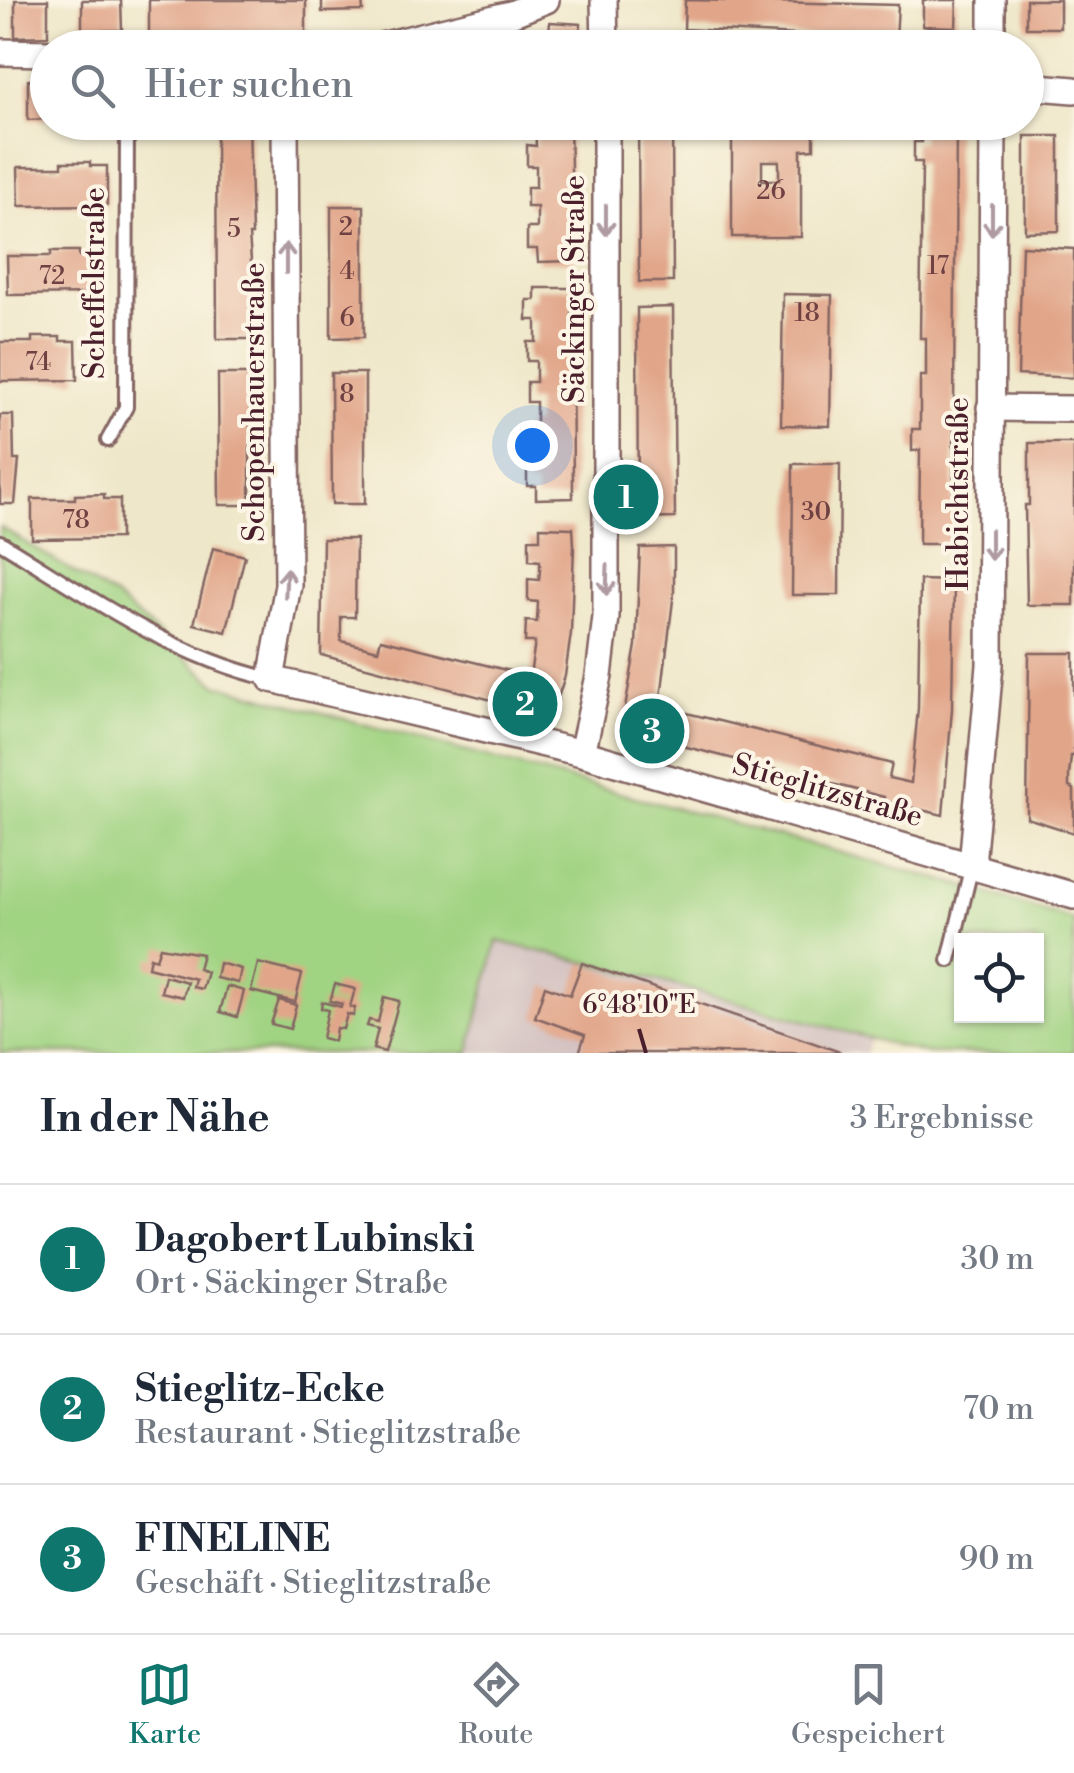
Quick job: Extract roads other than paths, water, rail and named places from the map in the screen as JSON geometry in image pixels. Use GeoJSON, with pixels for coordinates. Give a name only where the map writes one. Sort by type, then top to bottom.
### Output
{"type":"FeatureCollection","features":[{"type":"Feature","properties":{"kind":"street"},"geometry":{"type":"LineString","coordinates":[[446,30],[511,14],[546,0]]}},
{"type":"Feature","properties":{"kind":"street"},"geometry":{"type":"LineString","coordinates":[[604,0],[605,30]]}},
{"type":"Feature","properties":{"kind":"street"},"geometry":{"type":"LineString","coordinates":[[992,0],[992,30]]}},
{"type":"Feature","properties":{"kind":"street"},"geometry":{"type":"LineString","coordinates":[[0,52],[30,53]]}},
{"type":"Feature","properties":{"kind":"street"},"geometry":{"type":"LineString","coordinates":[[1044,88],[1074,90]]}},
{"type":"Feature","properties":{"kind":"street","name":"Schopenhauerstraße"},"geometry":{"type":"LineString","coordinates":[[271,679],[288,585],[284,140]]}},
{"type":"Feature","properties":{"kind":"street","name":"Säckinger Straße"},"geometry":{"type":"LineString","coordinates":[[582,753],[600,676],[606,618],[606,140]]}},
{"type":"Feature","properties":{"kind":"street","name":"Habichtstraße"},"geometry":{"type":"LineString","coordinates":[[972,866],[990,665],[992,140]]}},
{"type":"Feature","properties":{"kind":"street"},"geometry":{"type":"LineString","coordinates":[[990,408],[1074,409]]}},
{"type":"Feature","properties":{"kind":"street","name":"Stieglitzstraße"},"geometry":{"type":"LineString","coordinates":[[271,679],[582,753],[1074,896]]}},
{"type":"Feature","properties":{"kind":"lane","name":"Scheffelstraße"},"geometry":{"type":"LineString","coordinates":[[108,440],[126,407],[127,140]]}},
{"type":"Feature","properties":{"kind":"lane"},"geometry":{"type":"LineString","coordinates":[[0,542],[109,609],[223,667],[271,679]]}},
{"type":"Feature","properties":{"kind":"lane"},"geometry":{"type":"LineString","coordinates":[[950,960],[972,866]]}},
{"type":"Feature","properties":{"kind":"place","name":"Dagobert Lubinski"},"geometry":{"type":"Point","coordinates":[626,497]}},
{"type":"Feature","properties":{"kind":"place","name":"Stieglitz-Ecke"},"geometry":{"type":"Point","coordinates":[525,704]}},
{"type":"Feature","properties":{"kind":"place","name":"FINELINE"},"geometry":{"type":"Point","coordinates":[652,731]}}]}
